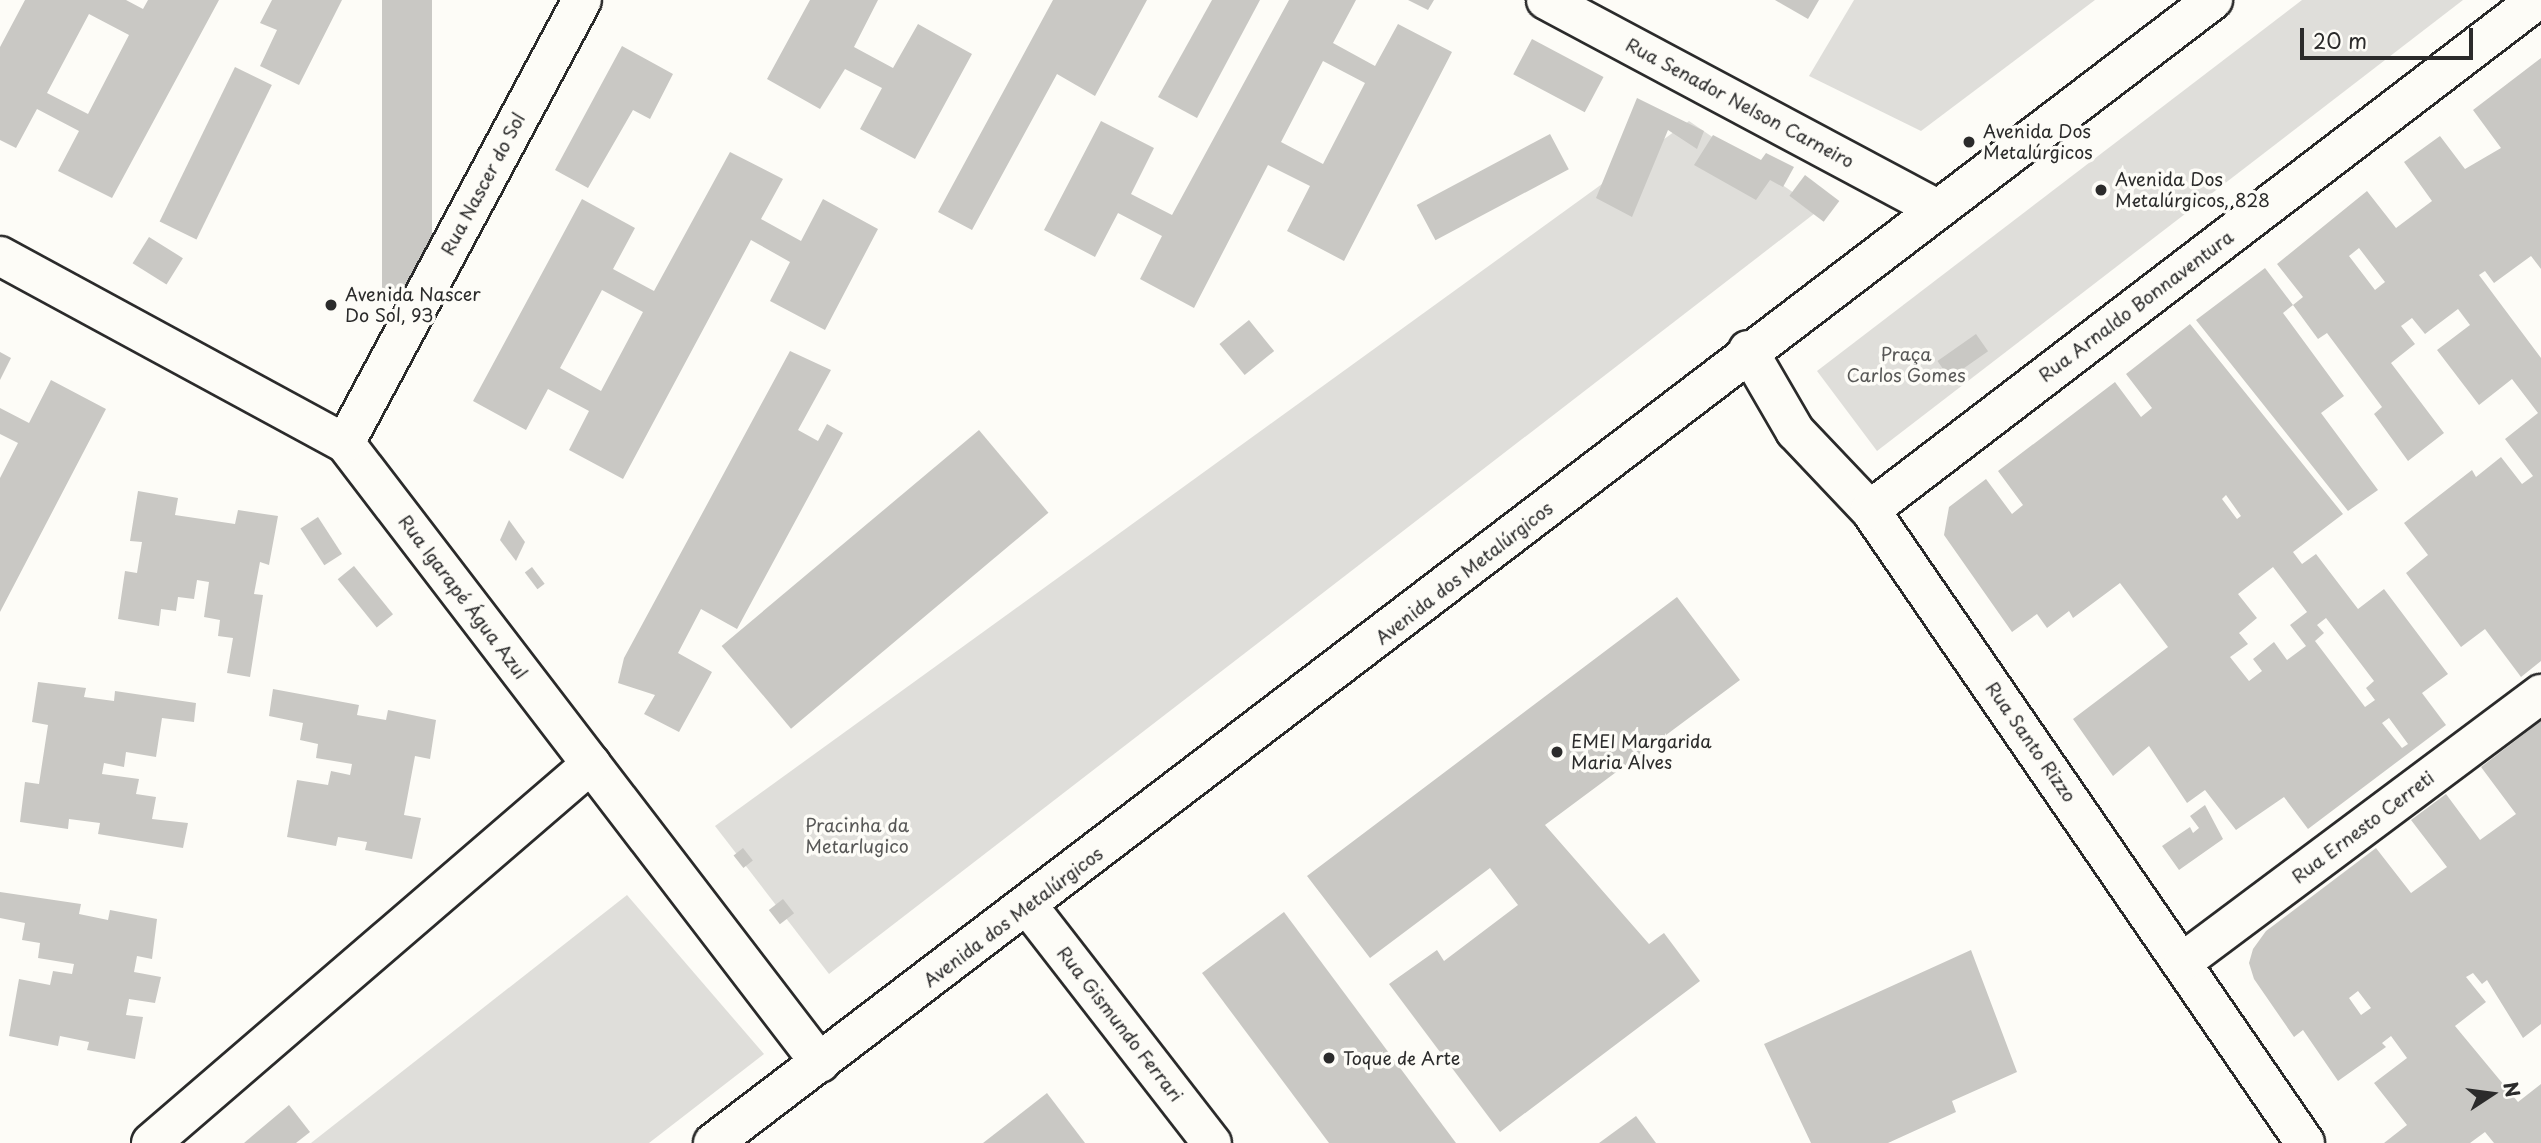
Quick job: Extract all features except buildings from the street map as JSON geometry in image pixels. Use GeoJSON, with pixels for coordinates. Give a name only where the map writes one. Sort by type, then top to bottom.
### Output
{"type":"FeatureCollection","features":[{"type":"Feature","properties":{"kind":"street","name":"Rua Nascer do Sol"},"geometry":{"type":"LineString","coordinates":[[345,443],[582,0]]}},
{"type":"Feature","properties":{"kind":"street","name":"Rua Senador Nelson Carneiro"},"geometry":{"type":"LineString","coordinates":[[1546,0],[1934,207]]}},
{"type":"Feature","properties":{"kind":"street","name":"Avenida dos Metalúrgicos"},"geometry":{"type":"LineString","coordinates":[[714,1143],[1028,906],[1934,207],[2213,0]]}},
{"type":"Feature","properties":{"kind":"street","name":"Rua Arnaldo Bonnaventura"},"geometry":{"type":"LineString","coordinates":[[1870,510],[2537,0]]}},
{"type":"Feature","properties":{"kind":"street","name":"Rua Igarapé Água Azul"},"geometry":{"type":"LineString","coordinates":[[0,256],[345,443],[820,1063]]}},
{"type":"Feature","properties":{"kind":"street","name":"Rua Santo Rizzo"},"geometry":{"type":"LineString","coordinates":[[1748,350],[1795,431],[1870,510],[2184,961],[2305,1143]]}},
{"type":"Feature","properties":{"kind":"street","name":"Rua Ernesto Cerreti"},"geometry":{"type":"LineString","coordinates":[[2184,961],[2541,694]]}},
{"type":"Feature","properties":{"kind":"street"},"geometry":{"type":"LineString","coordinates":[[151,1143],[591,764]]}},
{"type":"Feature","properties":{"kind":"street","name":"Rua Gismundo Ferrari"},"geometry":{"type":"LineString","coordinates":[[1028,906],[1212,1143]]}},
{"type":"Feature","properties":{"kind":"green space"},"geometry":{"type":"Polygon","coordinates":[[[1854,0],[2095,0],[1921,131],[1809,76],[1854,0]]]}},
{"type":"Feature","properties":{"kind":"green space","name":"Praça Carlos Gomes"},"geometry":{"type":"Polygon","coordinates":[[[2302,0],[2463,0],[1877,451],[1817,371],[2302,0]]]}},
{"type":"Feature","properties":{"kind":"green space","name":"Pracinha da Metarlugico"},"geometry":{"type":"Polygon","coordinates":[[[1689,121],[1819,210],[829,974],[715,826],[1689,121]]]}},
{"type":"Feature","properties":{"kind":"green space"},"geometry":{"type":"Polygon","coordinates":[[[627,895],[764,1054],[649,1143],[311,1143],[627,895]]]}},
{"type":"Feature","properties":{"kind":"place","name":"Avenida Dos Metalúrgicos"},"geometry":{"type":"Point","coordinates":[1969,142]}},
{"type":"Feature","properties":{"kind":"place","name":"Avenida Dos Metalúrgicos, 828"},"geometry":{"type":"Point","coordinates":[2101,190]}},
{"type":"Feature","properties":{"kind":"place","name":"Avenida Nascer Do Sol, 93"},"geometry":{"type":"Point","coordinates":[331,305]}},
{"type":"Feature","properties":{"kind":"place","name":"EMEI Margarida Maria Alves"},"geometry":{"type":"Point","coordinates":[1557,752]}},
{"type":"Feature","properties":{"kind":"place","name":"Toque de Arte"},"geometry":{"type":"Point","coordinates":[1329,1058]}}]}
